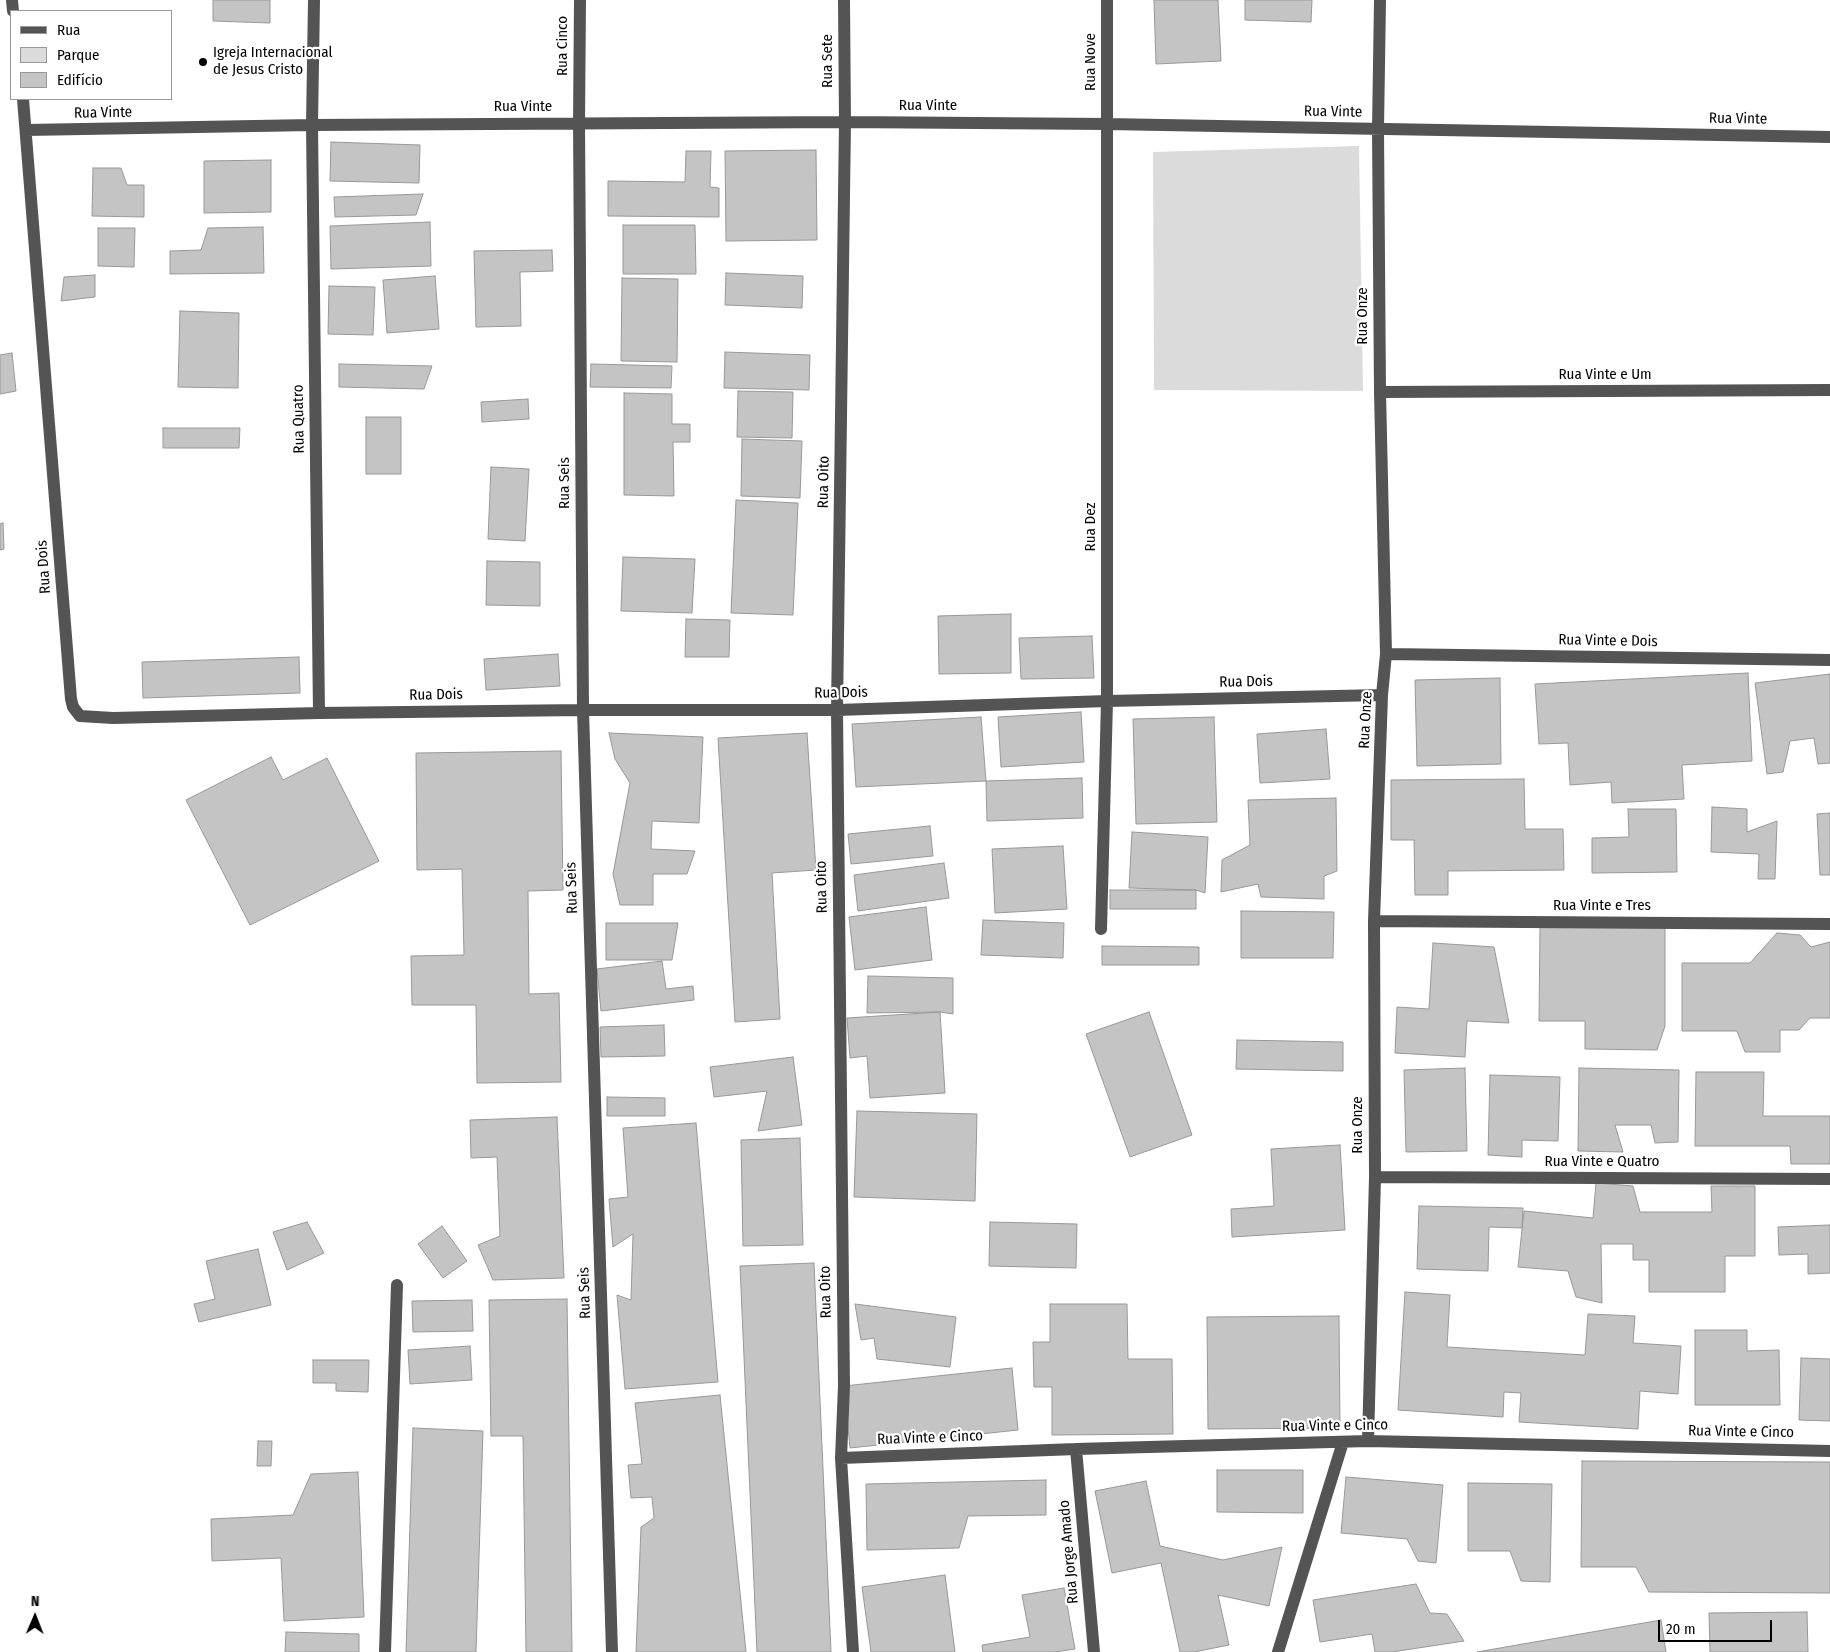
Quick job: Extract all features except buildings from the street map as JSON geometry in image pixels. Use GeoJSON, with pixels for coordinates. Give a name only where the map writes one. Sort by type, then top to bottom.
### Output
{"type":"FeatureCollection","features":[{"type":"Feature","properties":{"kind":"street","name":"Rua Quatro"},"geometry":{"type":"LineString","coordinates":[[314,0],[312,125],[318,712]]}},
{"type":"Feature","properties":{"kind":"street","name":"Rua Cinco"},"geometry":{"type":"LineString","coordinates":[[579,123],[580,0]]}},
{"type":"Feature","properties":{"kind":"street","name":"Rua Sete"},"geometry":{"type":"LineString","coordinates":[[844,0],[845,122]]}},
{"type":"Feature","properties":{"kind":"street","name":"Rua Nove"},"geometry":{"type":"LineString","coordinates":[[1107,0],[1107,124]]}},
{"type":"Feature","properties":{"kind":"street","name":"Rua Onze"},"geometry":{"type":"LineString","coordinates":[[1368,1441],[1375,1177],[1374,922],[1382,695],[1386,654],[1380,392],[1378,129],[1380,0]]}},
{"type":"Feature","properties":{"kind":"street","name":"Rua Dois"},"geometry":{"type":"LineString","coordinates":[[23,100],[69,680],[73,707],[80,716],[113,718],[318,712],[837,710],[1107,700],[1382,695]]}},
{"type":"Feature","properties":{"kind":"street","name":"Rua Vinte"},"geometry":{"type":"LineString","coordinates":[[26,130],[312,125],[845,122],[1107,124],[1830,137]]}},
{"type":"Feature","properties":{"kind":"street","name":"Rua Oito"},"geometry":{"type":"LineString","coordinates":[[845,122],[837,710],[844,1386],[841,1458],[853,1652]]}},
{"type":"Feature","properties":{"kind":"street","name":"Rua Seis"},"geometry":{"type":"LineString","coordinates":[[579,123],[583,710],[612,1652]]}},
{"type":"Feature","properties":{"kind":"street","name":"Rua Dez"},"geometry":{"type":"LineString","coordinates":[[1101,929],[1107,700],[1107,124]]}},
{"type":"Feature","properties":{"kind":"street","name":"Rua Vinte e Um"},"geometry":{"type":"LineString","coordinates":[[1380,392],[1830,390]]}},
{"type":"Feature","properties":{"kind":"street","name":"Rua Vinte e Dois"},"geometry":{"type":"LineString","coordinates":[[1386,654],[1830,660]]}},
{"type":"Feature","properties":{"kind":"street","name":"Rua Vinte e Tres"},"geometry":{"type":"LineString","coordinates":[[1374,922],[1830,924]]}},
{"type":"Feature","properties":{"kind":"street","name":"Rua Vinte e Quatro"},"geometry":{"type":"LineString","coordinates":[[1375,1177],[1830,1180]]}},
{"type":"Feature","properties":{"kind":"street"},"geometry":{"type":"LineString","coordinates":[[385,1652],[397,1285]]}},
{"type":"Feature","properties":{"kind":"street","name":"Rua Vinte e Cinco"},"geometry":{"type":"LineString","coordinates":[[841,1458],[1368,1441],[1830,1451]]}},
{"type":"Feature","properties":{"kind":"street"},"geometry":{"type":"LineString","coordinates":[[1278,1652],[1343,1442]]}},
{"type":"Feature","properties":{"kind":"street","name":"Rua Jorge Amado"},"geometry":{"type":"LineString","coordinates":[[1076,1449],[1094,1652]]}},
{"type":"Feature","properties":{"kind":"green space"},"geometry":{"type":"Polygon","coordinates":[[[1359,146],[1363,391],[1154,390],[1153,152],[1359,146]]]}},
{"type":"Feature","properties":{"kind":"place","name":"Igreja Internacional de Jesus Cristo"},"geometry":{"type":"Point","coordinates":[203,62]}}]}
